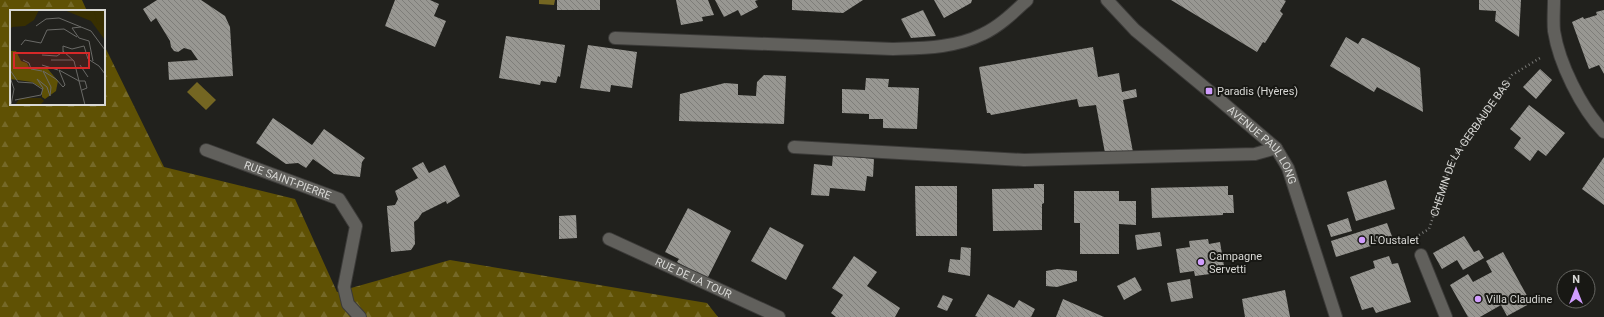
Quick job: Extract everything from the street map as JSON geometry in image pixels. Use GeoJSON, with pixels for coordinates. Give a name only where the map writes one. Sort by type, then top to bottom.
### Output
{"type":"FeatureCollection","features":[{"type":"Feature","properties":{"kind":"street"},"geometry":{"type":"LineString","coordinates":[[615,38],[893,49],[931,48],[959,42],[984,34],[1008,18],[1027,0]]}},
{"type":"Feature","properties":{"kind":"street","name":"AVENUE PAUL LONG"},"geometry":{"type":"LineString","coordinates":[[1107,0],[1135,30],[1276,148],[1288,168],[1336,317]]}},
{"type":"Feature","properties":{"kind":"street"},"geometry":{"type":"LineString","coordinates":[[1554,0],[1554,31],[1564,66],[1578,96],[1596,123],[1604,132]]}},
{"type":"Feature","properties":{"kind":"street"},"geometry":{"type":"LineString","coordinates":[[794,147],[1024,160],[1255,154],[1276,148]]}},
{"type":"Feature","properties":{"kind":"street","name":"RUE SAINT-PIERRE"},"geometry":{"type":"LineString","coordinates":[[206,150],[339,199],[356,226],[344,287],[348,304],[360,317]]}},
{"type":"Feature","properties":{"kind":"street","name":"RUE DE LA TOUR"},"geometry":{"type":"LineString","coordinates":[[609,239],[779,317]]}},
{"type":"Feature","properties":{"kind":"street"},"geometry":{"type":"LineString","coordinates":[[1421,255],[1446,317]]}},
{"type":"Feature","properties":{"kind":"path","name":"CHEMIN DE LA GERBAUDE BAS"},"geometry":{"type":"LineString","coordinates":[[1429,229],[1453,158],[1512,75],[1558,46]]}},
{"type":"Feature","properties":{"kind":"green space"},"geometry":{"type":"Polygon","coordinates":[[[0,0],[82,0],[87,10],[10,10],[10,105],[105,105],[105,47],[164,167],[295,199],[337,292],[450,260],[707,303],[718,317],[0,317],[0,0]]]}},
{"type":"Feature","properties":{"kind":"shaded area"},"geometry":{"type":"Polygon","coordinates":[[[539,0],[555,0],[554,5],[539,4],[539,0]]]}},
{"type":"Feature","properties":{"kind":"shaded area"},"geometry":{"type":"Polygon","coordinates":[[[197,82],[216,100],[206,110],[187,92],[197,82]]]}},
{"type":"Feature","properties":{"kind":"building"},"geometry":{"type":"Polygon","coordinates":[[[157,0],[201,0],[225,16],[230,27],[233,76],[169,80],[168,62],[198,60],[191,50],[184,48],[178,52],[174,51],[171,47],[170,41],[156,18],[151,22],[143,9],[157,0]]]}},
{"type":"Feature","properties":{"kind":"building"},"geometry":{"type":"Polygon","coordinates":[[[395,0],[430,0],[439,4],[434,16],[446,21],[435,47],[385,26],[395,0]]]}},
{"type":"Feature","properties":{"kind":"building"},"geometry":{"type":"Polygon","coordinates":[[[557,0],[600,0],[600,10],[557,10],[557,0]]]}},
{"type":"Feature","properties":{"kind":"building"},"geometry":{"type":"Polygon","coordinates":[[[676,0],[708,0],[714,15],[702,17],[703,21],[681,25],[676,0]]]}},
{"type":"Feature","properties":{"kind":"building"},"geometry":{"type":"Polygon","coordinates":[[[715,0],[758,0],[755,1],[758,7],[741,16],[738,10],[724,17],[715,0]]]}},
{"type":"Feature","properties":{"kind":"building"},"geometry":{"type":"Polygon","coordinates":[[[792,0],[863,0],[843,13],[792,10],[792,0]]]}},
{"type":"Feature","properties":{"kind":"building"},"geometry":{"type":"Polygon","coordinates":[[[934,0],[972,0],[971,3],[944,18],[934,0]]]}},
{"type":"Feature","properties":{"kind":"building"},"geometry":{"type":"Polygon","coordinates":[[[1171,0],[1286,1],[1280,11],[1283,14],[1265,43],[1263,42],[1257,52],[1171,0]]]}},
{"type":"Feature","properties":{"kind":"building"},"geometry":{"type":"Polygon","coordinates":[[[1479,0],[1521,0],[1519,37],[1495,21],[1496,11],[1479,10],[1479,0]]]}},
{"type":"Feature","properties":{"kind":"building"},"geometry":{"type":"Polygon","coordinates":[[[923,10],[936,36],[911,38],[901,19],[923,10]]]}},
{"type":"Feature","properties":{"kind":"building"},"geometry":{"type":"Polygon","coordinates":[[[1604,10],[1604,74],[1599,65],[1589,69],[1572,22],[1583,17],[1584,19],[1597,15],[1596,12],[1604,10]]]}},
{"type":"Feature","properties":{"kind":"building"},"geometry":{"type":"Polygon","coordinates":[[[506,36],[565,45],[560,77],[558,76],[556,83],[541,81],[540,85],[499,78],[506,36]]]}},
{"type":"Feature","properties":{"kind":"building"},"geometry":{"type":"Polygon","coordinates":[[[1346,37],[1358,44],[1362,38],[1364,38],[1420,68],[1423,112],[1377,87],[1374,92],[1330,66],[1346,37]]]}},
{"type":"Feature","properties":{"kind":"building"},"geometry":{"type":"Polygon","coordinates":[[[588,45],[637,52],[632,88],[611,85],[610,92],[580,88],[588,45]]]}},
{"type":"Feature","properties":{"kind":"building"},"geometry":{"type":"Polygon","coordinates":[[[1093,47],[1098,77],[1119,73],[1122,92],[1136,89],[1137,97],[1123,100],[1133,152],[1105,153],[1096,105],[1079,107],[1077,99],[991,115],[990,113],[987,113],[979,67],[1093,47]]]}},
{"type":"Feature","properties":{"kind":"building"},"geometry":{"type":"Polygon","coordinates":[[[1540,69],[1552,80],[1536,99],[1523,87],[1540,69]]]}},
{"type":"Feature","properties":{"kind":"building"},"geometry":{"type":"Polygon","coordinates":[[[764,75],[786,76],[784,124],[679,121],[680,94],[725,83],[738,84],[738,95],[756,96],[757,82],[764,75]]]}},
{"type":"Feature","properties":{"kind":"building"},"geometry":{"type":"Polygon","coordinates":[[[866,78],[889,79],[888,87],[919,88],[917,129],[883,128],[883,119],[869,119],[869,114],[842,113],[842,89],[865,90],[866,78]]]}},
{"type":"Feature","properties":{"kind":"building"},"geometry":{"type":"Polygon","coordinates":[[[1529,105],[1565,133],[1546,156],[1538,150],[1530,161],[1514,148],[1521,138],[1510,129],[1529,105]]]}},
{"type":"Feature","properties":{"kind":"building"},"geometry":{"type":"Polygon","coordinates":[[[273,118],[312,145],[324,129],[365,158],[362,162],[360,177],[334,174],[313,159],[306,168],[298,163],[286,164],[256,143],[273,118]]]}},
{"type":"Feature","properties":{"kind":"building"},"geometry":{"type":"Polygon","coordinates":[[[833,155],[874,159],[873,177],[867,176],[865,191],[830,188],[829,196],[811,195],[814,164],[832,166],[833,155]]]}},
{"type":"Feature","properties":{"kind":"building"},"geometry":{"type":"Polygon","coordinates":[[[1604,157],[1604,205],[1582,189],[1604,157]]]}},
{"type":"Feature","properties":{"kind":"building"},"geometry":{"type":"Polygon","coordinates":[[[423,162],[429,173],[445,165],[460,196],[447,204],[446,201],[422,213],[414,222],[415,244],[411,250],[391,252],[387,206],[395,205],[398,199],[395,191],[418,178],[412,168],[423,162]]]}},
{"type":"Feature","properties":{"kind":"building"},"geometry":{"type":"Polygon","coordinates":[[[1386,180],[1395,209],[1356,221],[1347,192],[1386,180]]]}},
{"type":"Feature","properties":{"kind":"building"},"geometry":{"type":"Polygon","coordinates":[[[1034,184],[1044,184],[1042,230],[993,231],[992,189],[1034,188],[1034,184]]]}},
{"type":"Feature","properties":{"kind":"building"},"geometry":{"type":"Polygon","coordinates":[[[915,186],[957,186],[957,236],[916,236],[915,186]]]}},
{"type":"Feature","properties":{"kind":"building"},"geometry":{"type":"Polygon","coordinates":[[[1228,186],[1228,195],[1233,195],[1234,213],[1223,213],[1223,215],[1152,218],[1151,188],[1228,186]]]}},
{"type":"Feature","properties":{"kind":"building"},"geometry":{"type":"Polygon","coordinates":[[[1074,191],[1119,191],[1119,201],[1136,201],[1136,225],[1119,224],[1119,254],[1080,254],[1080,223],[1074,223],[1074,191]]]}},
{"type":"Feature","properties":{"kind":"building"},"geometry":{"type":"Polygon","coordinates":[[[688,208],[731,231],[707,279],[677,262],[679,259],[665,252],[688,208]]]}},
{"type":"Feature","properties":{"kind":"building"},"geometry":{"type":"Polygon","coordinates":[[[576,215],[577,238],[559,239],[559,216],[576,215]]]}},
{"type":"Feature","properties":{"kind":"building"},"geometry":{"type":"Polygon","coordinates":[[[1348,218],[1352,231],[1331,237],[1327,225],[1348,218]]]}},
{"type":"Feature","properties":{"kind":"building","name":"L'Oustalet"},"geometry":{"type":"Polygon","coordinates":[[[1387,223],[1393,239],[1336,257],[1331,241],[1387,223]]]}},
{"type":"Feature","properties":{"kind":"building"},"geometry":{"type":"Polygon","coordinates":[[[770,227],[804,245],[786,280],[751,261],[770,227]]]}},
{"type":"Feature","properties":{"kind":"building"},"geometry":{"type":"Polygon","coordinates":[[[1160,232],[1162,246],[1137,250],[1135,235],[1160,232]]]}},
{"type":"Feature","properties":{"kind":"building"},"geometry":{"type":"Polygon","coordinates":[[[1464,236],[1474,252],[1479,250],[1484,258],[1463,270],[1457,260],[1442,269],[1433,253],[1464,236]]]}},
{"type":"Feature","properties":{"kind":"building","name":"Campagne Servetti"},"geometry":{"type":"Polygon","coordinates":[[[1208,239],[1209,244],[1220,242],[1225,272],[1195,276],[1194,271],[1180,273],[1176,249],[1190,247],[1189,241],[1208,239]]]}},
{"type":"Feature","properties":{"kind":"building"},"geometry":{"type":"Polygon","coordinates":[[[961,247],[971,248],[970,276],[948,272],[950,259],[960,260],[961,247]]]}},
{"type":"Feature","properties":{"kind":"building"},"geometry":{"type":"Polygon","coordinates":[[[1503,252],[1531,303],[1507,316],[1501,305],[1480,317],[1468,317],[1450,285],[1468,274],[1473,282],[1492,272],[1486,261],[1503,252]]]}},
{"type":"Feature","properties":{"kind":"building"},"geometry":{"type":"Polygon","coordinates":[[[854,256],[877,272],[867,286],[900,308],[895,317],[836,317],[831,313],[843,295],[832,288],[854,256]]]}},
{"type":"Feature","properties":{"kind":"building"},"geometry":{"type":"Polygon","coordinates":[[[1389,256],[1392,264],[1398,263],[1411,302],[1376,313],[1373,307],[1362,310],[1350,277],[1375,268],[1373,261],[1389,256]]]}},
{"type":"Feature","properties":{"kind":"building"},"geometry":{"type":"Polygon","coordinates":[[[1057,269],[1077,271],[1077,281],[1057,287],[1046,286],[1046,271],[1057,269]]]}},
{"type":"Feature","properties":{"kind":"building"},"geometry":{"type":"Polygon","coordinates":[[[1135,277],[1142,290],[1124,300],[1117,286],[1135,277]]]}},
{"type":"Feature","properties":{"kind":"building"},"geometry":{"type":"Polygon","coordinates":[[[1190,279],[1193,298],[1171,302],[1167,283],[1190,279]]]}},
{"type":"Feature","properties":{"kind":"building"},"geometry":{"type":"Polygon","coordinates":[[[1285,290],[1290,317],[1245,317],[1242,299],[1285,290]]]}},
{"type":"Feature","properties":{"kind":"building"},"geometry":{"type":"Polygon","coordinates":[[[988,294],[1014,308],[1019,300],[1035,309],[1031,317],[975,316],[988,294]]]}},
{"type":"Feature","properties":{"kind":"building"},"geometry":{"type":"Polygon","coordinates":[[[943,295],[953,299],[947,311],[937,307],[943,295]]]}},
{"type":"Feature","properties":{"kind":"building"},"geometry":{"type":"Polygon","coordinates":[[[1063,299],[1104,317],[1056,317],[1063,299]]]}},
{"type":"Feature","properties":{"kind":"place","name":"Paradis (Hyères)"},"geometry":{"type":"Point","coordinates":[1209,91]}},
{"type":"Feature","properties":{"kind":"place","name":"L'Oustalet"},"geometry":{"type":"Point","coordinates":[1362,240]}},
{"type":"Feature","properties":{"kind":"place","name":"Campagne Servetti"},"geometry":{"type":"Point","coordinates":[1201,262]}},
{"type":"Feature","properties":{"kind":"place","name":"Villa Claudine"},"geometry":{"type":"Point","coordinates":[1478,299]}}]}
